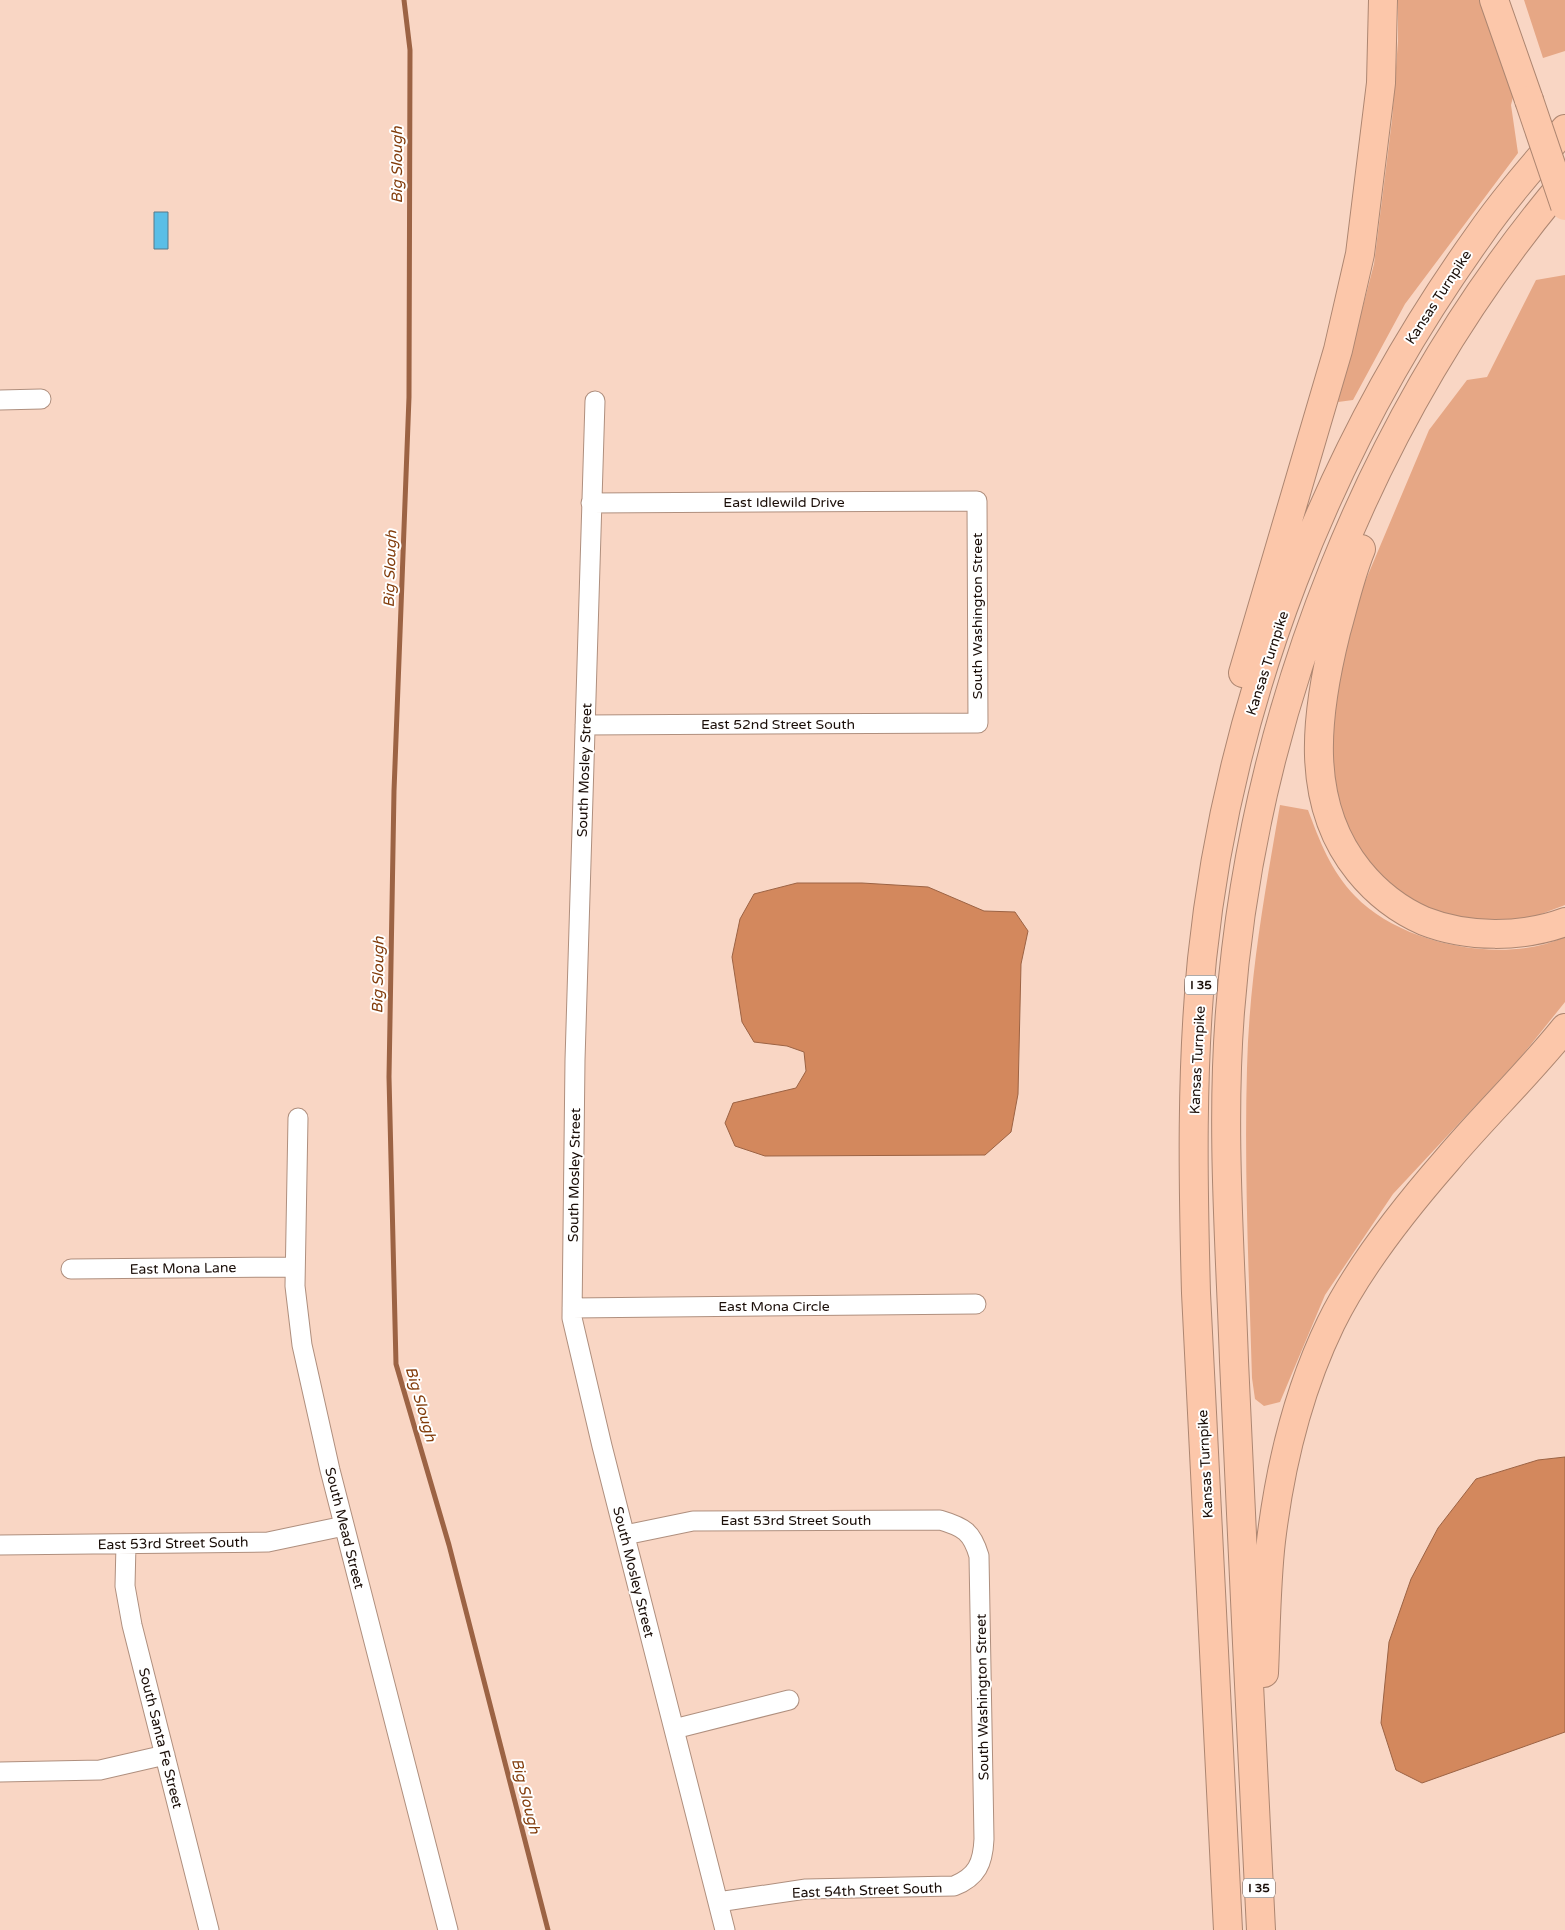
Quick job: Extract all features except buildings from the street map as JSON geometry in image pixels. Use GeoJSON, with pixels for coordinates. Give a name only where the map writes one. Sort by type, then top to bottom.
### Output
{"type":"FeatureCollection","features":[{"type":"Feature","properties":{"kind":"highway"},"geometry":{"type":"LineString","coordinates":[[1223,824],[1234,702],[1338,350],[1360,254],[1381,83],[1383,0]]}},
{"type":"Feature","properties":{"kind":"highway"},"geometry":{"type":"LineString","coordinates":[[1494,0],[1565,162]]}},
{"type":"Feature","properties":{"kind":"highway"},"geometry":{"type":"LineString","coordinates":[[1510,0],[1565,206]]}},
{"type":"Feature","properties":{"kind":"highway","name":"Kansas Turnpike"},"geometry":{"type":"LineString","coordinates":[[1228,1930],[1196,1293],[1193,1188],[1194,1080],[1202,958],[1223,824],[1239,751],[1275,633],[1305,551],[1354,443],[1402,352],[1468,251],[1520,181],[1565,129]]}},
{"type":"Feature","properties":{"kind":"highway","name":"I 35"},"geometry":{"type":"LineString","coordinates":[[1261,1930],[1240,1514],[1227,1156],[1230,1012],[1239,931],[1264,791],[1282,717],[1340,552],[1368,490],[1408,412],[1447,346],[1511,248],[1565,181]]}},
{"type":"Feature","properties":{"kind":"highway"},"geometry":{"type":"LineString","coordinates":[[1511,248],[1501,279],[1451,361],[1414,429],[1352,570],[1325,684],[1321,714],[1319,775],[1326,806],[1341,847],[1365,878],[1400,908],[1434,924],[1464,932],[1510,933],[1539,930],[1565,922]]}},
{"type":"Feature","properties":{"kind":"highway"},"geometry":{"type":"LineString","coordinates":[[1257,1846],[1271,1542],[1280,1479],[1294,1420],[1312,1370],[1336,1314],[1360,1274],[1400,1218],[1446,1161],[1565,1028]]}},
{"type":"Feature","properties":{"kind":"street"},"geometry":{"type":"LineString","coordinates":[[0,400],[41,399]]}},
{"type":"Feature","properties":{"kind":"street","name":"South Mosley Street"},"geometry":{"type":"LineString","coordinates":[[595,401],[575,1060],[572,1308],[574,1330],[725,1930]]}},
{"type":"Feature","properties":{"kind":"street","name":"East Idlewild Drive"},"geometry":{"type":"LineString","coordinates":[[592,503],[977,501]]}},
{"type":"Feature","properties":{"kind":"street","name":"South Washington Street"},"geometry":{"type":"LineString","coordinates":[[970,723],[978,723],[977,501]]}},
{"type":"Feature","properties":{"kind":"street","name":"East 52nd Street South"},"geometry":{"type":"LineString","coordinates":[[585,725],[970,723]]}},
{"type":"Feature","properties":{"kind":"street","name":"South Mead Street"},"geometry":{"type":"LineString","coordinates":[[298,1118],[294,1267],[302,1345],[344,1526],[448,1930]]}},
{"type":"Feature","properties":{"kind":"street","name":"East Mona Lane"},"geometry":{"type":"LineString","coordinates":[[71,1269],[294,1267]]}},
{"type":"Feature","properties":{"kind":"street","name":"East Mona Circle"},"geometry":{"type":"LineString","coordinates":[[572,1308],[976,1304]]}},
{"type":"Feature","properties":{"kind":"street","name":"East 53rd Street South"},"geometry":{"type":"LineString","coordinates":[[625,1535],[693,1521],[940,1520],[962,1527],[966,1531]]}},
{"type":"Feature","properties":{"kind":"street","name":"East 53rd Street South"},"geometry":{"type":"LineString","coordinates":[[0,1545],[268,1542],[344,1526]]}},
{"type":"Feature","properties":{"kind":"street","name":"South Washington Street"},"geometry":{"type":"LineString","coordinates":[[966,1531],[974,1539],[979,1556],[980,1576],[984,1839],[980,1867]]}},
{"type":"Feature","properties":{"kind":"street","name":"South Santa Fe Street"},"geometry":{"type":"LineString","coordinates":[[126,1544],[125,1586],[130,1611],[209,1930]]}},
{"type":"Feature","properties":{"kind":"street"},"geometry":{"type":"LineString","coordinates":[[674,1729],[788,1700]]}},
{"type":"Feature","properties":{"kind":"street"},"geometry":{"type":"LineString","coordinates":[[0,1772],[100,1770],[165,1755]]}},
{"type":"Feature","properties":{"kind":"street","name":"East 54th Street South"},"geometry":{"type":"LineString","coordinates":[[718,1902],[806,1889],[954,1886],[965,1882],[980,1867]]}},
{"type":"Feature","properties":{"kind":"shaded area"},"geometry":{"type":"Polygon","coordinates":[[[1398,0],[1481,0],[1514,93],[1511,105],[1518,153],[1405,304],[1353,400],[1338,402],[1374,264],[1392,120],[1398,41],[1398,0]]]}},
{"type":"Feature","properties":{"kind":"shaded area"},"geometry":{"type":"Polygon","coordinates":[[[1524,0],[1565,0],[1565,51],[1543,58],[1524,0]]]}},
{"type":"Feature","properties":{"kind":"shaded area"},"geometry":{"type":"Polygon","coordinates":[[[1565,275],[1565,905],[1536,916],[1504,921],[1469,920],[1432,909],[1408,899],[1362,858],[1347,834],[1333,778],[1331,702],[1354,608],[1429,430],[1467,380],[1487,377],[1536,280],[1565,275]]]}},
{"type":"Feature","properties":{"kind":"shaded area"},"geometry":{"type":"Polygon","coordinates":[[[1280,805],[1308,810],[1327,856],[1339,877],[1355,896],[1375,913],[1399,927],[1426,938],[1484,949],[1513,949],[1540,945],[1565,937],[1565,1002],[1520,1058],[1393,1194],[1325,1295],[1280,1402],[1264,1406],[1255,1399],[1252,1378],[1246,1184],[1247,1068],[1254,968],[1280,805]]]}},
{"type":"Feature","properties":{"kind":"shaded area"},"geometry":{"type":"Polygon","coordinates":[[[797,883],[862,883],[928,887],[984,911],[1015,912],[1028,931],[1021,964],[1018,1094],[1011,1132],[985,1155],[765,1156],[735,1146],[725,1123],[733,1103],[796,1088],[806,1071],[804,1052],[787,1046],[754,1042],[742,1022],[732,957],[740,919],[754,894],[797,883]]]}},
{"type":"Feature","properties":{"kind":"shaded area"},"geometry":{"type":"Polygon","coordinates":[[[1565,1457],[1565,1732],[1422,1783],[1396,1770],[1381,1723],[1389,1642],[1411,1579],[1438,1528],[1476,1479],[1538,1460],[1565,1457]]]}},
{"type":"Feature","properties":{"kind":"waterway","name":"Big Slough"},"geometry":{"type":"LineString","coordinates":[[404,0],[410,50],[409,397],[394,791],[389,1077],[396,1364],[449,1545],[548,1930]]}}]}
